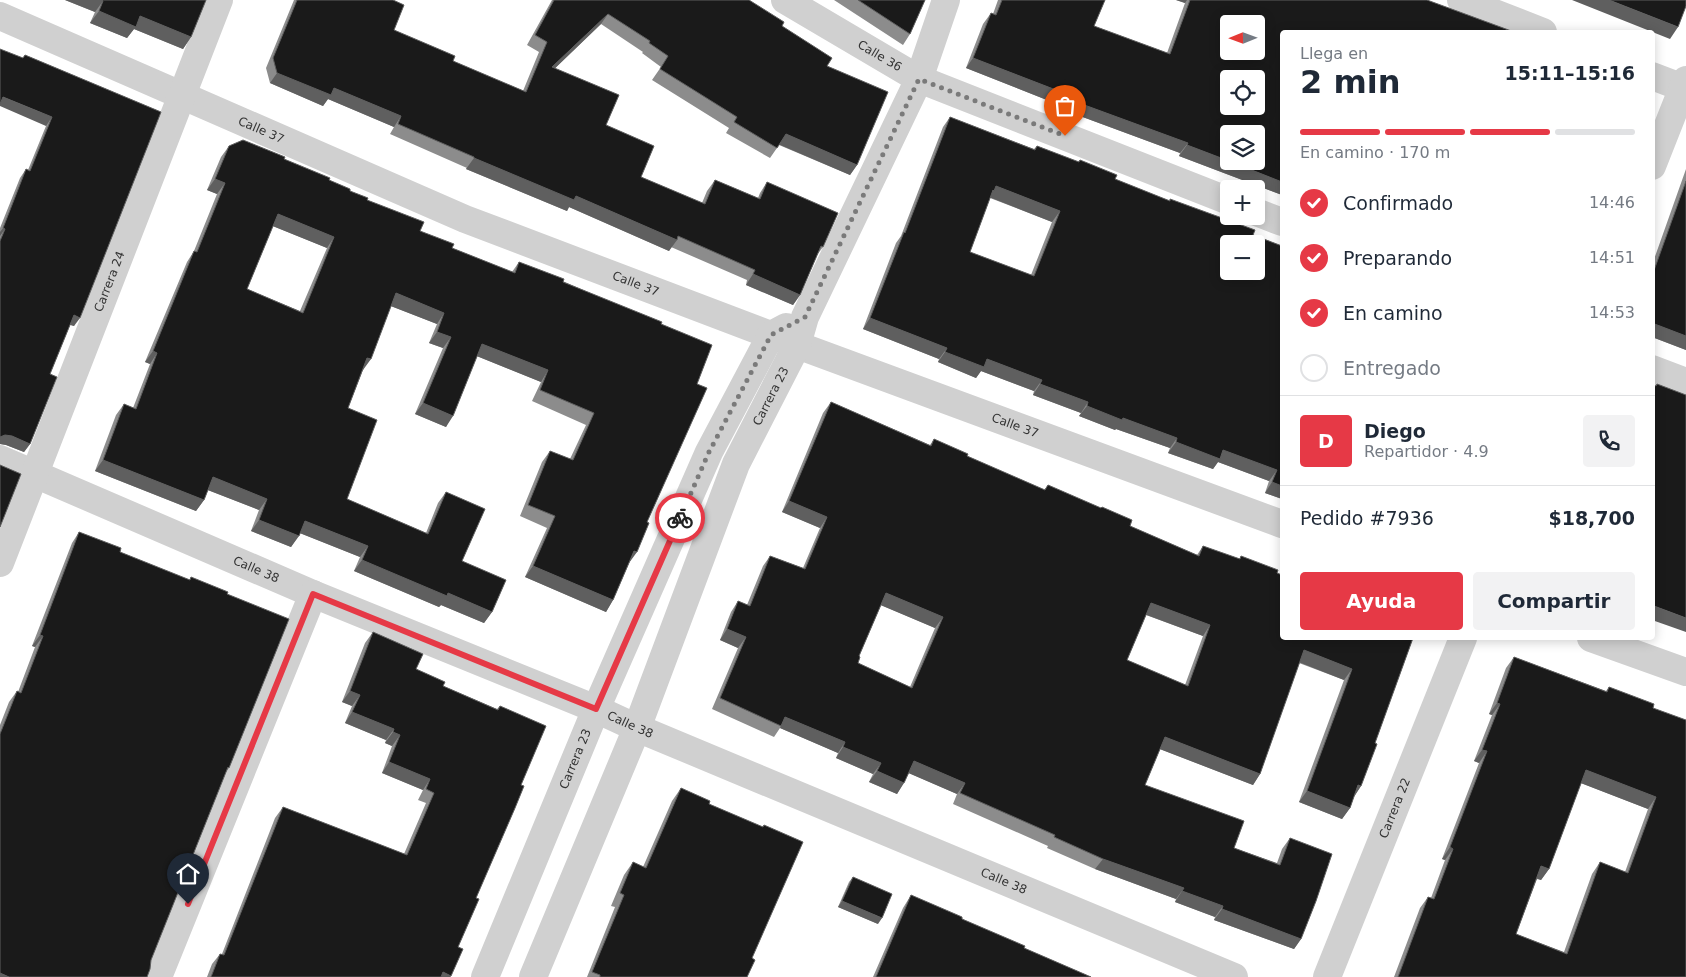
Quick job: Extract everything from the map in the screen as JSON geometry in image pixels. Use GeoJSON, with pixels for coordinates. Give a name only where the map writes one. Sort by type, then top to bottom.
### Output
{"type":"FeatureCollection","features":[{"type":"Feature","properties":{"kind":"street","name":"Carrera 24"},"geometry":{"type":"LineString","coordinates":[[0,563],[219,0]]}},
{"type":"Feature","properties":{"kind":"street","name":"Calle 36"},"geometry":{"type":"LineString","coordinates":[[786,0],[919,79],[1220,197]]}},
{"type":"Feature","properties":{"kind":"street","name":"Carrera 23"},"geometry":{"type":"LineString","coordinates":[[533,977],[638,728],[736,464],[797,345],[805,317],[919,79],[946,0]]}},
{"type":"Feature","properties":{"kind":"street"},"geometry":{"type":"LineString","coordinates":[[1461,0],[1538,30]]}},
{"type":"Feature","properties":{"kind":"street","name":"Calle 37"},"geometry":{"type":"LineString","coordinates":[[0,16],[465,220],[1280,523]]}},
{"type":"Feature","properties":{"kind":"street"},"geometry":{"type":"LineString","coordinates":[[1655,77],[1685,86],[1655,159]]}},
{"type":"Feature","properties":{"kind":"street"},"geometry":{"type":"LineString","coordinates":[[1265,215],[1280,221]]}},
{"type":"Feature","properties":{"kind":"street"},"geometry":{"type":"LineString","coordinates":[[771,335],[805,317]]}},
{"type":"Feature","properties":{"kind":"street","name":"Carrera 23"},"geometry":{"type":"LineString","coordinates":[[485,977],[596,709],[709,452],[771,335]]}},
{"type":"Feature","properties":{"kind":"street"},"geometry":{"type":"LineString","coordinates":[[1655,370],[1686,382]]}},
{"type":"Feature","properties":{"kind":"street","name":"Calle 38"},"geometry":{"type":"LineString","coordinates":[[0,459],[313,594],[596,709],[1234,977]]}},
{"type":"Feature","properties":{"kind":"street"},"geometry":{"type":"LineString","coordinates":[[158,977],[313,594]]}},
{"type":"Feature","properties":{"kind":"street","name":"Carrera 22"},"geometry":{"type":"LineString","coordinates":[[1327,977],[1462,640]]}},
{"type":"Feature","properties":{"kind":"street"},"geometry":{"type":"LineString","coordinates":[[1597,640],[1686,672]]}},
{"type":"Feature","properties":{"kind":"building"},"geometry":{"type":"Polygon","coordinates":[[[102,0],[206,0],[191,37],[140,16],[136,27],[99,11],[102,0]]]}},
{"type":"Feature","properties":{"kind":"building"},"geometry":{"type":"Polygon","coordinates":[[[297,0],[393,0],[404,5],[394,30],[455,56],[453,61],[526,92],[547,42],[535,35],[554,0],[749,0],[784,22],[782,26],[832,58],[827,66],[888,92],[857,165],[786,134],[777,148],[734,122],[737,117],[660,69],[668,56],[649,43],[650,41],[608,14],[552,67],[619,95],[606,125],[654,146],[641,177],[705,204],[715,180],[760,199],[767,182],[838,213],[823,247],[821,246],[800,295],[753,274],[755,270],[678,236],[677,240],[576,196],[574,200],[398,124],[401,116],[334,88],[331,95],[277,73],[273,58],[297,0]]]}},
{"type":"Feature","properties":{"kind":"building"},"geometry":{"type":"Polygon","coordinates":[[[858,0],[925,0],[910,34],[858,0]]]}},
{"type":"Feature","properties":{"kind":"building"},"geometry":{"type":"Polygon","coordinates":[[[1002,0],[1105,0],[1094,26],[1170,54],[1190,0],[1427,0],[1509,30],[1280,30],[1280,181],[1251,170],[1265,170],[1265,125],[1220,125],[1220,158],[1187,145],[1188,143],[1068,99],[1069,95],[973,58],[991,13],[996,15],[1002,0]]]}},
{"type":"Feature","properties":{"kind":"building"},"geometry":{"type":"Polygon","coordinates":[[[1609,0],[1686,0],[1686,6],[1678,27],[1609,0]]]}},
{"type":"Feature","properties":{"kind":"building"},"geometry":{"type":"Polygon","coordinates":[[[0,49],[23,58],[25,55],[161,112],[80,318],[74,315],[50,374],[57,377],[30,444],[12,436],[5,435],[0,437],[0,241],[5,229],[3,228],[26,169],[30,171],[52,117],[3,97],[0,104],[0,49]]]}},
{"type":"Feature","properties":{"kind":"building"},"geometry":{"type":"Polygon","coordinates":[[[950,117],[1035,150],[1037,146],[1079,162],[1080,160],[1117,175],[1115,179],[1170,201],[1170,199],[1220,217],[1220,225],[1241,225],[1255,230],[1253,235],[1220,235],[1220,280],[1265,280],[1265,240],[1280,245],[1280,485],[1272,482],[1277,470],[1223,450],[1220,459],[1176,442],[1177,438],[1087,406],[1088,402],[1040,384],[1042,380],[987,359],[984,367],[945,352],[947,348],[870,318],[950,117]],[[996,186],[970,252],[1034,276],[1060,211],[996,186]]]}},
{"type":"Feature","properties":{"kind":"building"},"geometry":{"type":"Polygon","coordinates":[[[243,140],[285,157],[284,159],[330,178],[329,180],[368,198],[367,200],[424,222],[420,231],[454,244],[452,248],[515,273],[519,262],[564,279],[563,282],[662,322],[661,324],[712,345],[697,384],[707,388],[647,522],[649,523],[637,552],[634,551],[613,600],[533,566],[555,516],[528,505],[550,451],[573,460],[594,413],[540,390],[548,370],[482,344],[453,416],[423,403],[451,337],[437,332],[444,313],[396,293],[371,359],[367,358],[348,408],[377,420],[347,499],[428,534],[446,492],[485,509],[462,561],[506,580],[492,612],[448,593],[447,596],[362,560],[368,546],[305,521],[299,536],[259,520],[267,499],[213,477],[204,500],[103,460],[124,404],[136,409],[157,353],[153,351],[194,251],[197,252],[225,183],[215,179],[229,146],[243,140]],[[278,214],[247,289],[303,313],[334,237],[278,214]]]}},
{"type":"Feature","properties":{"kind":"building"},"geometry":{"type":"Polygon","coordinates":[[[1686,181],[1686,336],[1655,324],[1655,268],[1686,181]]]}},
{"type":"Feature","properties":{"kind":"building"},"geometry":{"type":"Polygon","coordinates":[[[1657,384],[1686,395],[1686,618],[1655,606],[1655,386],[1657,384]]]}},
{"type":"Feature","properties":{"kind":"building"},"geometry":{"type":"Polygon","coordinates":[[[831,402],[931,446],[934,439],[968,454],[967,456],[1045,490],[1048,485],[1102,507],[1132,520],[1130,526],[1199,556],[1203,546],[1240,559],[1241,556],[1278,570],[1277,573],[1280,574],[1280,640],[1412,640],[1375,743],[1377,744],[1361,786],[1358,785],[1350,808],[1307,791],[1352,669],[1304,650],[1260,774],[1165,737],[1145,785],[1244,821],[1234,848],[1280,865],[1290,838],[1332,854],[1301,939],[1222,909],[1223,906],[1182,891],[1184,888],[1103,859],[1054,837],[1055,835],[960,793],[965,783],[914,761],[904,783],[877,771],[881,763],[843,747],[845,742],[785,717],[781,726],[720,698],[746,637],[727,629],[738,601],[750,606],[770,556],[805,569],[827,517],[789,501],[831,402]],[[886,593],[859,656],[858,663],[912,688],[943,617],[886,593]],[[1151,603],[1127,660],[1188,686],[1210,625],[1151,603]]]}},
{"type":"Feature","properties":{"kind":"building"},"geometry":{"type":"Polygon","coordinates":[[[0,465],[21,474],[0,527],[0,465]]]}},
{"type":"Feature","properties":{"kind":"building"},"geometry":{"type":"Polygon","coordinates":[[[79,532],[121,548],[120,552],[190,580],[191,577],[289,619],[151,960],[147,977],[9,977],[0,973],[0,734],[17,691],[21,693],[43,636],[40,635],[79,532]]]}},
{"type":"Feature","properties":{"kind":"building"},"geometry":{"type":"Polygon","coordinates":[[[373,632],[423,654],[416,669],[445,682],[443,686],[498,710],[500,706],[546,726],[521,785],[524,786],[476,898],[479,899],[458,947],[463,949],[451,976],[443,972],[441,977],[211,977],[220,954],[224,955],[283,807],[407,855],[434,793],[426,789],[430,779],[389,762],[400,735],[393,732],[394,729],[352,712],[360,695],[350,691],[373,632]]]}},
{"type":"Feature","properties":{"kind":"building"},"geometry":{"type":"Polygon","coordinates":[[[1514,657],[1607,692],[1609,687],[1654,704],[1653,708],[1686,720],[1686,977],[1398,977],[1428,897],[1434,899],[1453,849],[1450,847],[1487,751],[1482,750],[1500,704],[1497,703],[1514,657]],[[1586,770],[1549,869],[1541,866],[1516,934],[1567,954],[1600,862],[1628,873],[1656,797],[1586,770]]]}},
{"type":"Feature","properties":{"kind":"building"},"geometry":{"type":"Polygon","coordinates":[[[681,788],[710,801],[709,804],[803,842],[752,958],[755,960],[747,977],[600,977],[600,975],[592,972],[624,895],[620,893],[633,862],[646,868],[681,788]]]}},
{"type":"Feature","properties":{"kind":"building"},"geometry":{"type":"Polygon","coordinates":[[[853,877],[892,894],[882,918],[842,901],[853,877]]]}},
{"type":"Feature","properties":{"kind":"building"},"geometry":{"type":"Polygon","coordinates":[[[911,895],[1025,946],[1024,948],[1091,977],[876,977],[911,895]]]}},
{"type":"Feature","properties":{"kind":"way so far"},"geometry":{"type":"LineString","coordinates":[[680,518],[709,452],[771,335],[805,317],[919,79],[1065,136]]}},
{"type":"Feature","properties":{"kind":"route"},"geometry":{"type":"LineString","coordinates":[[188,904],[313,594],[596,709],[680,518]]}}]}
